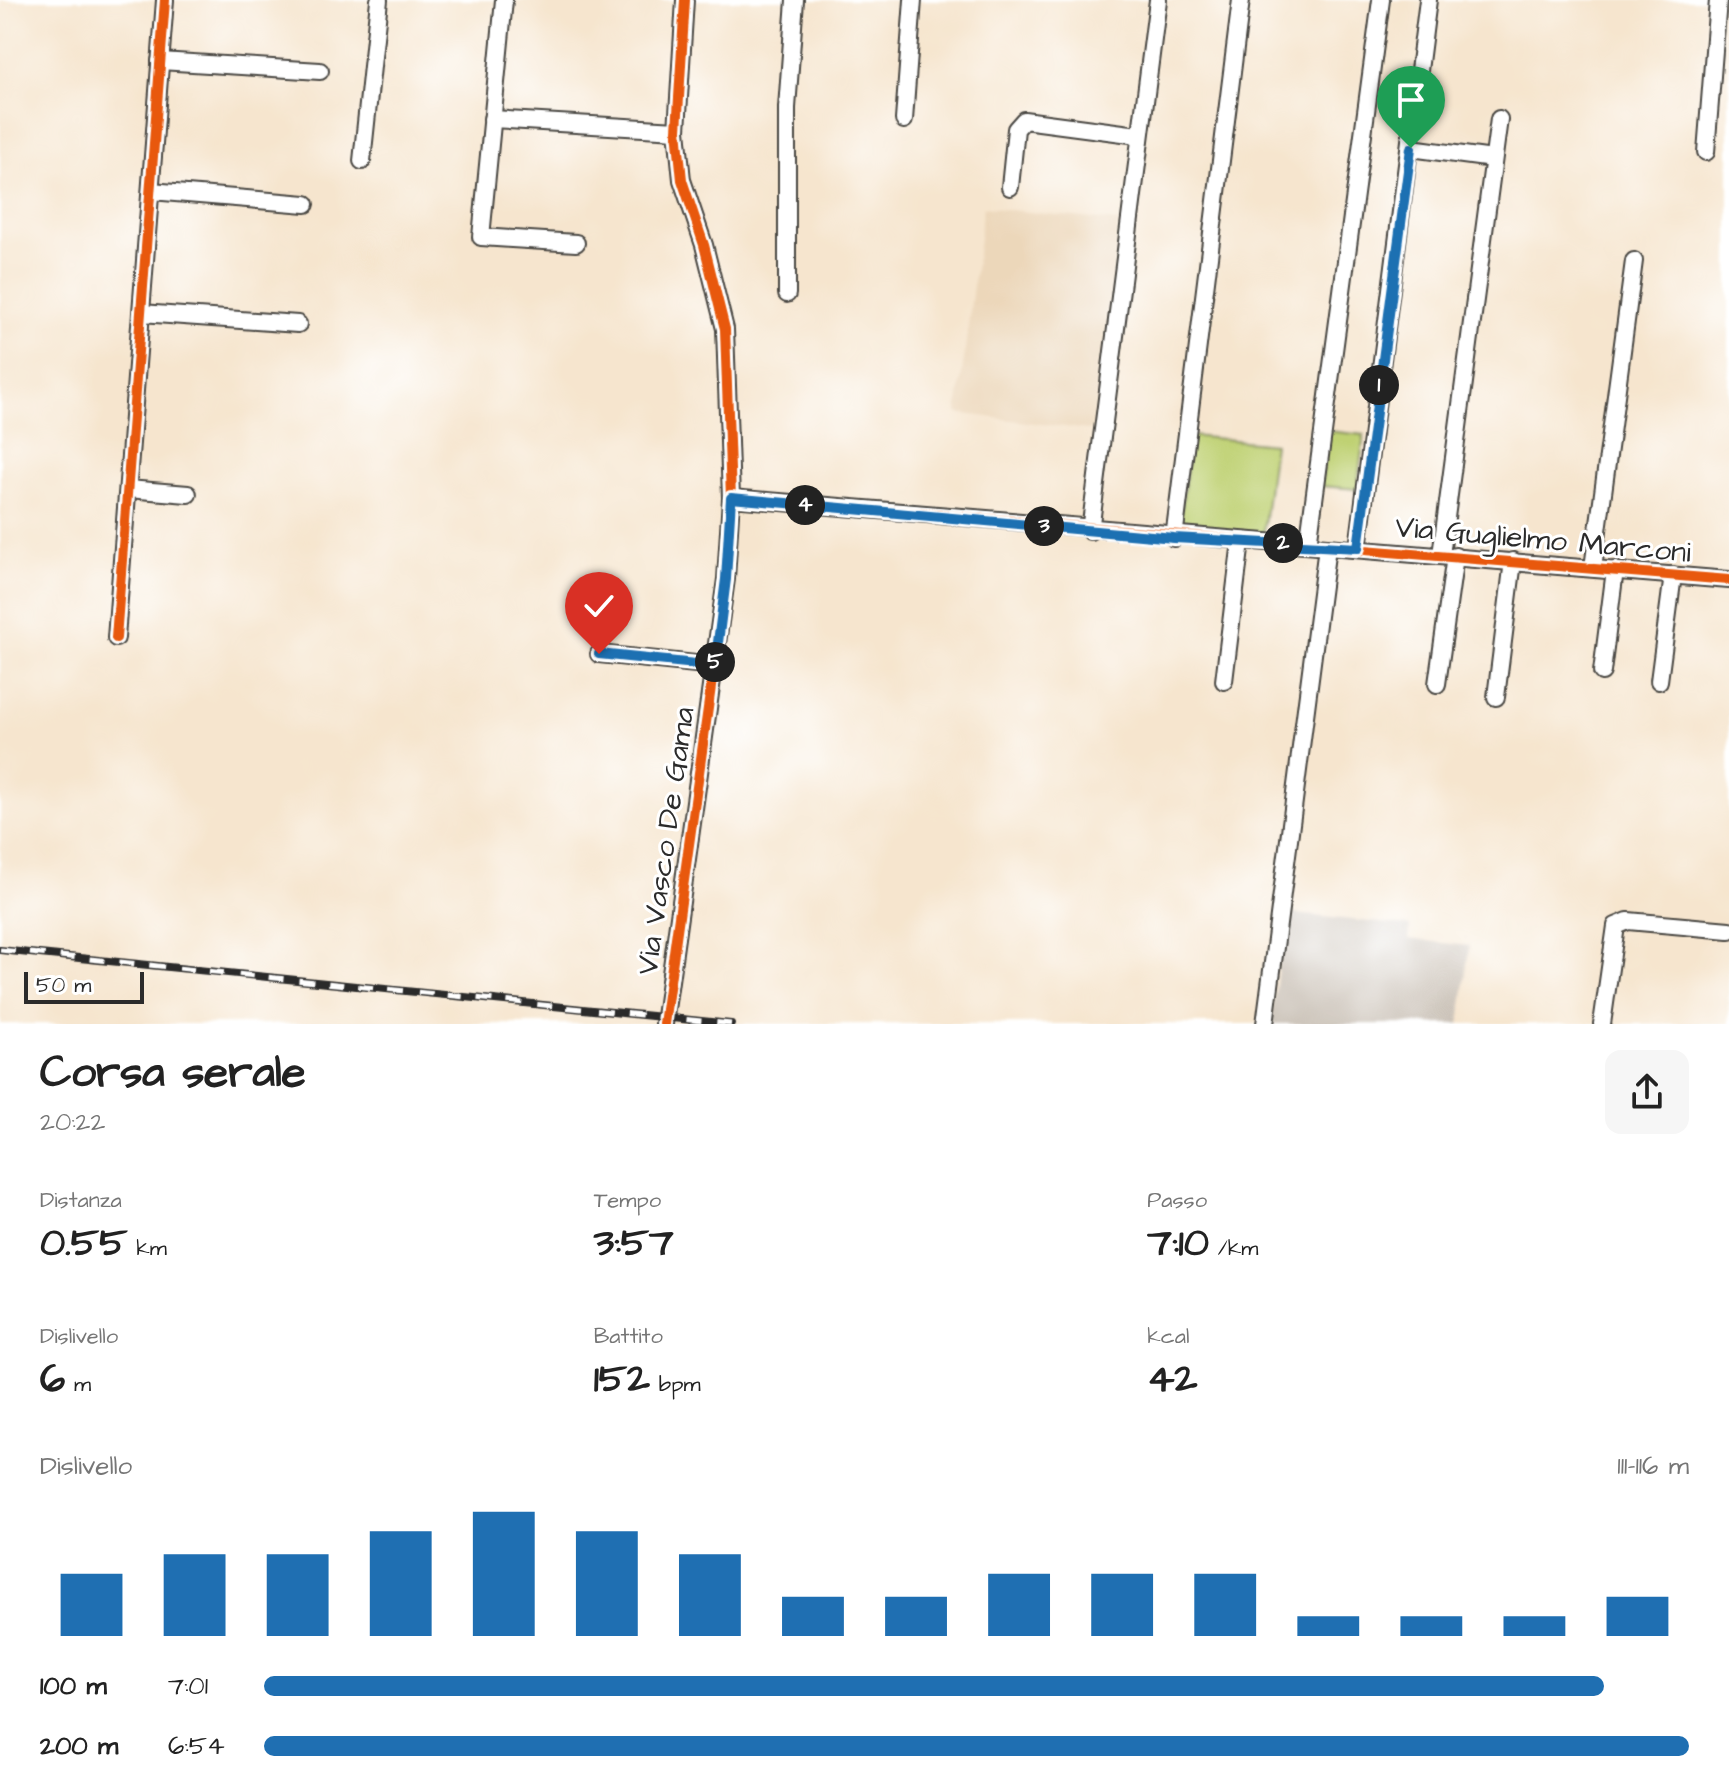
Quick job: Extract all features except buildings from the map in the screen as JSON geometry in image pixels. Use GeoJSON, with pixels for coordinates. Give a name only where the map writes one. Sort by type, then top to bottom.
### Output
{"type":"FeatureCollection","features":[{"type":"Feature","properties":{"kind":"street"},"geometry":{"type":"LineString","coordinates":[[116,638],[165,0]]}},
{"type":"Feature","properties":{"kind":"street"},"geometry":{"type":"LineString","coordinates":[[362,161],[379,0]]}},
{"type":"Feature","properties":{"kind":"street"},"geometry":{"type":"LineString","coordinates":[[504,0],[481,237],[576,243]]}},
{"type":"Feature","properties":{"kind":"street","name":"Via Vasco De Gama"},"geometry":{"type":"LineString","coordinates":[[664,1024],[715,666],[726,579],[731,498],[725,329],[704,245],[682,180],[677,130],[685,0]]}},
{"type":"Feature","properties":{"kind":"street"},"geometry":{"type":"LineString","coordinates":[[787,294],[787,108],[795,0]]}},
{"type":"Feature","properties":{"kind":"street"},"geometry":{"type":"LineString","coordinates":[[904,120],[913,0]]}},
{"type":"Feature","properties":{"kind":"street"},"geometry":{"type":"LineString","coordinates":[[1090,531],[1138,135],[1158,0]]}},
{"type":"Feature","properties":{"kind":"street"},"geometry":{"type":"LineString","coordinates":[[1174,538],[1241,0]]}},
{"type":"Feature","properties":{"kind":"street"},"geometry":{"type":"LineString","coordinates":[[1308,545],[1381,0]]}},
{"type":"Feature","properties":{"kind":"street"},"geometry":{"type":"LineString","coordinates":[[1358,548],[1428,0]]}},
{"type":"Feature","properties":{"kind":"street"},"geometry":{"type":"LineString","coordinates":[[1706,152],[1718,0]]}},
{"type":"Feature","properties":{"kind":"street"},"geometry":{"type":"LineString","coordinates":[[160,61],[320,71]]}},
{"type":"Feature","properties":{"kind":"street"},"geometry":{"type":"LineString","coordinates":[[492,119],[677,130]]}},
{"type":"Feature","properties":{"kind":"street"},"geometry":{"type":"LineString","coordinates":[[1437,684],[1448,556],[1499,119]]}},
{"type":"Feature","properties":{"kind":"street"},"geometry":{"type":"LineString","coordinates":[[1010,187],[1016,129],[1024,120],[1138,135]]}},
{"type":"Feature","properties":{"kind":"street"},"geometry":{"type":"LineString","coordinates":[[1411,148],[1493,159]]}},
{"type":"Feature","properties":{"kind":"street"},"geometry":{"type":"LineString","coordinates":[[151,191],[306,204]]}},
{"type":"Feature","properties":{"kind":"street"},"geometry":{"type":"LineString","coordinates":[[1593,568],[1634,261]]}},
{"type":"Feature","properties":{"kind":"street"},"geometry":{"type":"LineString","coordinates":[[141,313],[298,324]]}},
{"type":"Feature","properties":{"kind":"street"},"geometry":{"type":"LineString","coordinates":[[128,489],[188,494]]}},
{"type":"Feature","properties":{"kind":"street","name":"Via Guglielmo Marconi"},"geometry":{"type":"LineString","coordinates":[[731,498],[1174,538],[1358,548],[1729,580]]}},
{"type":"Feature","properties":{"kind":"street"},"geometry":{"type":"LineString","coordinates":[[1224,681],[1241,541]]}},
{"type":"Feature","properties":{"kind":"street"},"geometry":{"type":"LineString","coordinates":[[1265,1024],[1327,547]]}},
{"type":"Feature","properties":{"kind":"street"},"geometry":{"type":"LineString","coordinates":[[1496,697],[1513,561]]}},
{"type":"Feature","properties":{"kind":"street"},"geometry":{"type":"LineString","coordinates":[[1602,672],[1615,570]]}},
{"type":"Feature","properties":{"kind":"street"},"geometry":{"type":"LineString","coordinates":[[1659,681],[1673,575]]}},
{"type":"Feature","properties":{"kind":"street"},"geometry":{"type":"LineString","coordinates":[[599,654],[715,666]]}},
{"type":"Feature","properties":{"kind":"street"},"geometry":{"type":"LineString","coordinates":[[1602,1024],[1616,926],[1628,921],[1729,930]]}},
{"type":"Feature","properties":{"kind":"shaded area"},"geometry":{"type":"Polygon","coordinates":[[[983,207],[1119,222],[1096,431],[957,413],[983,207]]]}},
{"type":"Feature","properties":{"kind":"shaded area"},"geometry":{"type":"Polygon","coordinates":[[[1285,913],[1410,926],[1409,939],[1469,946],[1460,1024],[1271,1024],[1285,913]]]}},
{"type":"Feature","properties":{"kind":"green space"},"geometry":{"type":"Polygon","coordinates":[[[1328,431],[1364,435],[1357,489],[1321,486],[1328,431]]]}},
{"type":"Feature","properties":{"kind":"green space"},"geometry":{"type":"Polygon","coordinates":[[[1191,436],[1274,444],[1263,533],[1179,528],[1191,436]]]}},
{"type":"Feature","properties":{"kind":"railway"},"geometry":{"type":"LineString","coordinates":[[0,950],[731,1024]]}},
{"type":"Feature","properties":{"kind":"cycle path"},"geometry":{"type":"LineString","coordinates":[[116,638],[165,0]]}},
{"type":"Feature","properties":{"kind":"cycle path"},"geometry":{"type":"LineString","coordinates":[[664,1024],[726,579],[731,498],[725,329],[704,245],[682,180],[677,130],[685,0]]}},
{"type":"Feature","properties":{"kind":"cycle path"},"geometry":{"type":"LineString","coordinates":[[731,498],[1729,580]]}},
{"type":"Feature","properties":{"kind":"route"},"geometry":{"type":"LineString","coordinates":[[599,654],[715,666],[726,579],[731,498],[1174,538],[1358,548],[1411,148]]}}]}
